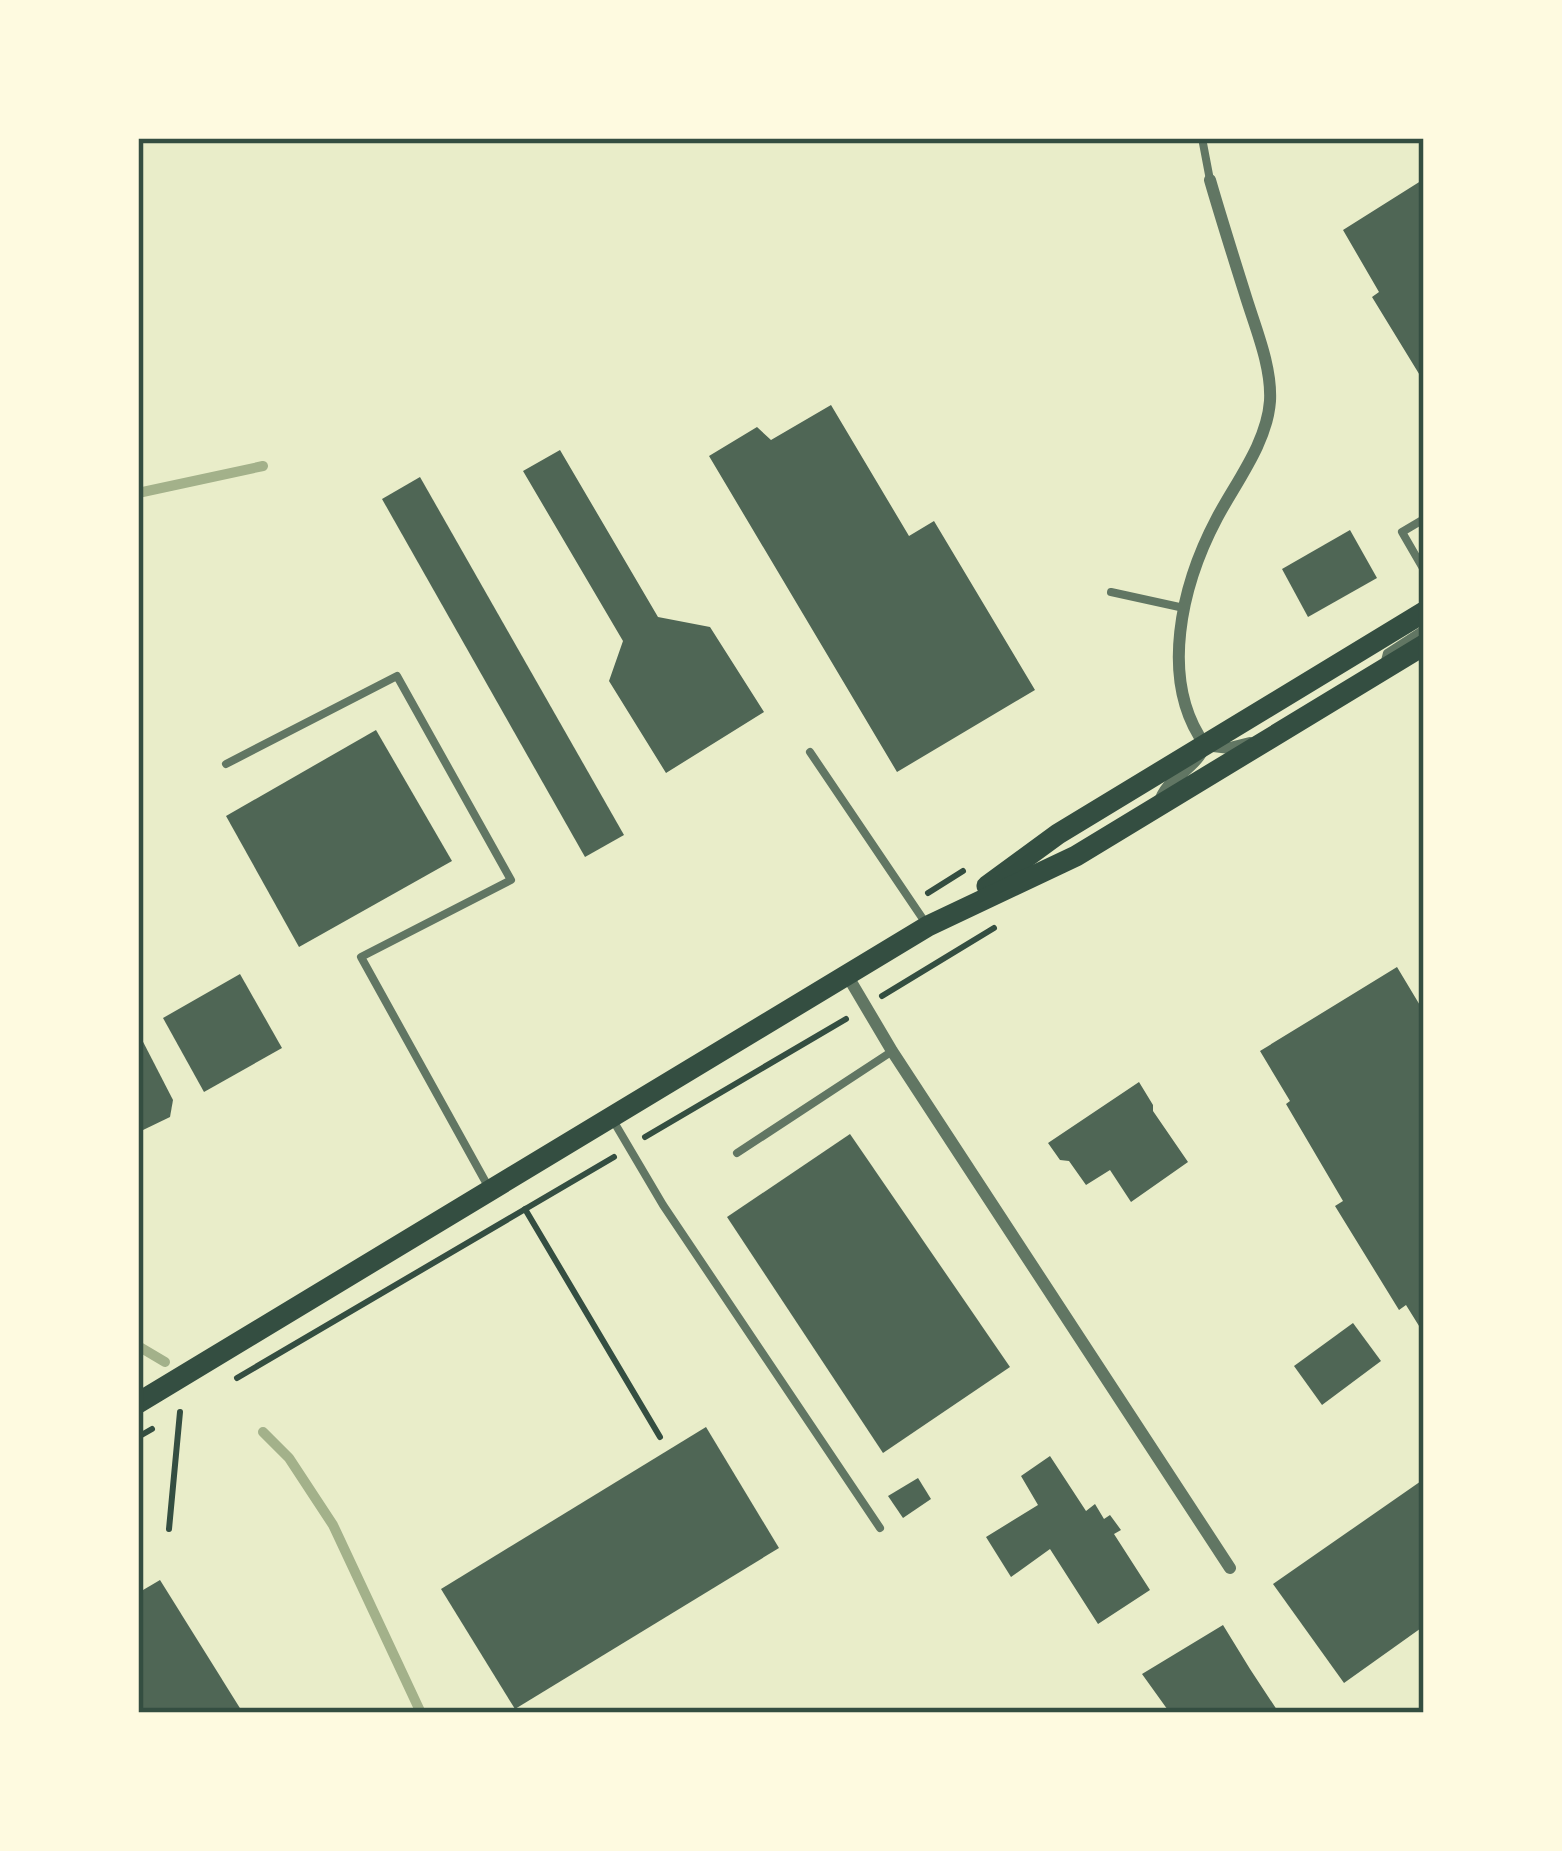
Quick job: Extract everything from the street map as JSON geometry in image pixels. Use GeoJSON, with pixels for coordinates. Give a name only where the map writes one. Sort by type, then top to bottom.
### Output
{"type":"FeatureCollection","features":[{"type":"Feature","properties":{"kind":"main road"},"geometry":{"type":"LineString","coordinates":[[138,1403],[938,921],[1058,834],[1424,612]]}},
{"type":"Feature","properties":{"kind":"main road"},"geometry":{"type":"LineString","coordinates":[[938,921],[1076,856],[1424,645]]}},
{"type":"Feature","properties":{"kind":"street"},"geometry":{"type":"LineString","coordinates":[[1210,180],[1264,354],[1270,400],[1262,435],[1199,560],[1180,638],[1181,697],[1205,745],[1230,748],[1267,738]]}},
{"type":"Feature","properties":{"kind":"street"},"geometry":{"type":"LineString","coordinates":[[1159,805],[1167,784],[1200,757],[1205,745]]}},
{"type":"Feature","properties":{"kind":"street"},"geometry":{"type":"LineString","coordinates":[[847,975],[1230,1568]]}},
{"type":"Feature","properties":{"kind":"lane"},"geometry":{"type":"LineString","coordinates":[[1202,138],[1210,180]]}},
{"type":"Feature","properties":{"kind":"lane"},"geometry":{"type":"LineString","coordinates":[[1424,519],[1402,532],[1424,570]]}},
{"type":"Feature","properties":{"kind":"lane"},"geometry":{"type":"LineString","coordinates":[[1111,592],[1186,608]]}},
{"type":"Feature","properties":{"kind":"lane"},"geometry":{"type":"LineString","coordinates":[[1384,668],[1387,653],[1424,629]]}},
{"type":"Feature","properties":{"kind":"lane"},"geometry":{"type":"LineString","coordinates":[[226,764],[397,676],[511,880],[361,957],[490,1189]]}},
{"type":"Feature","properties":{"kind":"lane"},"geometry":{"type":"LineString","coordinates":[[810,752],[938,921]]}},
{"type":"Feature","properties":{"kind":"lane"},"geometry":{"type":"LineString","coordinates":[[737,1153],[892,1051]]}},
{"type":"Feature","properties":{"kind":"lane"},"geometry":{"type":"LineString","coordinates":[[610,1116],[663,1205],[880,1528]]}},
{"type":"Feature","properties":{"kind":"path"},"geometry":{"type":"LineString","coordinates":[[221,1388],[1008,920]]}},
{"type":"Feature","properties":{"kind":"path"},"geometry":{"type":"LineString","coordinates":[[525,1209],[660,1437]]}},
{"type":"Feature","properties":{"kind":"path"},"geometry":{"type":"LineString","coordinates":[[166,1386],[180,1412],[169,1529]]}},
{"type":"Feature","properties":{"kind":"building"},"geometry":{"type":"Polygon","coordinates":[[[1424,179],[1424,382],[1372,297],[1379,292],[1343,230],[1424,179]]]}},
{"type":"Feature","properties":{"kind":"building"},"geometry":{"type":"Polygon","coordinates":[[[831,405],[909,536],[934,521],[1035,690],[897,772],[709,456],[757,427],[771,440],[831,405]]]}},
{"type":"Feature","properties":{"kind":"building"},"geometry":{"type":"Polygon","coordinates":[[[560,450],[658,617],[710,627],[764,712],[666,773],[609,681],[623,641],[523,471],[560,450]]]}},
{"type":"Feature","properties":{"kind":"building"},"geometry":{"type":"Polygon","coordinates":[[[420,477],[624,835],[585,857],[382,499],[420,477]]]}},
{"type":"Feature","properties":{"kind":"building"},"geometry":{"type":"Polygon","coordinates":[[[1350,530],[1377,578],[1308,617],[1282,569],[1350,530]]]}},
{"type":"Feature","properties":{"kind":"building"},"geometry":{"type":"Polygon","coordinates":[[[376,730],[452,861],[299,947],[226,816],[376,730]]]}},
{"type":"Feature","properties":{"kind":"building"},"geometry":{"type":"Polygon","coordinates":[[[1397,967],[1424,1012],[1424,1334],[1406,1305],[1399,1310],[1335,1206],[1343,1201],[1260,1051],[1397,967]]]}},
{"type":"Feature","properties":{"kind":"building"},"geometry":{"type":"Polygon","coordinates":[[[240,974],[282,1048],[204,1092],[163,1018],[240,974]]]}},
{"type":"Feature","properties":{"kind":"building"},"geometry":{"type":"Polygon","coordinates":[[[138,1032],[173,1100],[170,1117],[141,1131],[138,1032]]]}},
{"type":"Feature","properties":{"kind":"building"},"geometry":{"type":"Polygon","coordinates":[[[1139,1082],[1188,1162],[1131,1202],[1110,1170],[1086,1185],[1048,1143],[1139,1082]]]}},
{"type":"Feature","properties":{"kind":"building"},"geometry":{"type":"Polygon","coordinates":[[[850,1134],[1010,1367],[883,1453],[727,1217],[850,1134]]]}},
{"type":"Feature","properties":{"kind":"building"},"geometry":{"type":"Polygon","coordinates":[[[1353,1323],[1381,1361],[1322,1405],[1294,1366],[1353,1323]]]}},
{"type":"Feature","properties":{"kind":"building"},"geometry":{"type":"Polygon","coordinates":[[[706,1427],[779,1548],[515,1709],[441,1589],[706,1427]]]}},
{"type":"Feature","properties":{"kind":"building"},"geometry":{"type":"Polygon","coordinates":[[[1050,1456],[1086,1511],[1095,1504],[1104,1519],[1110,1515],[1121,1530],[1114,1534],[1150,1590],[1098,1624],[1050,1549],[1011,1577],[986,1537],[1038,1505],[1021,1476],[1050,1456]]]}},
{"type":"Feature","properties":{"kind":"building"},"geometry":{"type":"Polygon","coordinates":[[[918,1478],[931,1499],[903,1518],[888,1496],[918,1478]]]}},
{"type":"Feature","properties":{"kind":"building"},"geometry":{"type":"Polygon","coordinates":[[[1424,1479],[1424,1626],[1344,1683],[1273,1584],[1424,1479]]]}},
{"type":"Feature","properties":{"kind":"building"},"geometry":{"type":"Polygon","coordinates":[[[160,1580],[243,1713],[138,1713],[138,1593],[160,1580]]]}},
{"type":"Feature","properties":{"kind":"building"},"geometry":{"type":"Polygon","coordinates":[[[1223,1625],[1279,1713],[1170,1713],[1142,1674],[1223,1625]]]}},
{"type":"Feature","properties":{"kind":"waterway"},"geometry":{"type":"LineString","coordinates":[[138,493],[263,466]]}},
{"type":"Feature","properties":{"kind":"waterway"},"geometry":{"type":"LineString","coordinates":[[138,1346],[165,1362]]}},
{"type":"Feature","properties":{"kind":"waterway"},"geometry":{"type":"LineString","coordinates":[[263,1432],[289,1458],[333,1525],[421,1713]]}}]}
